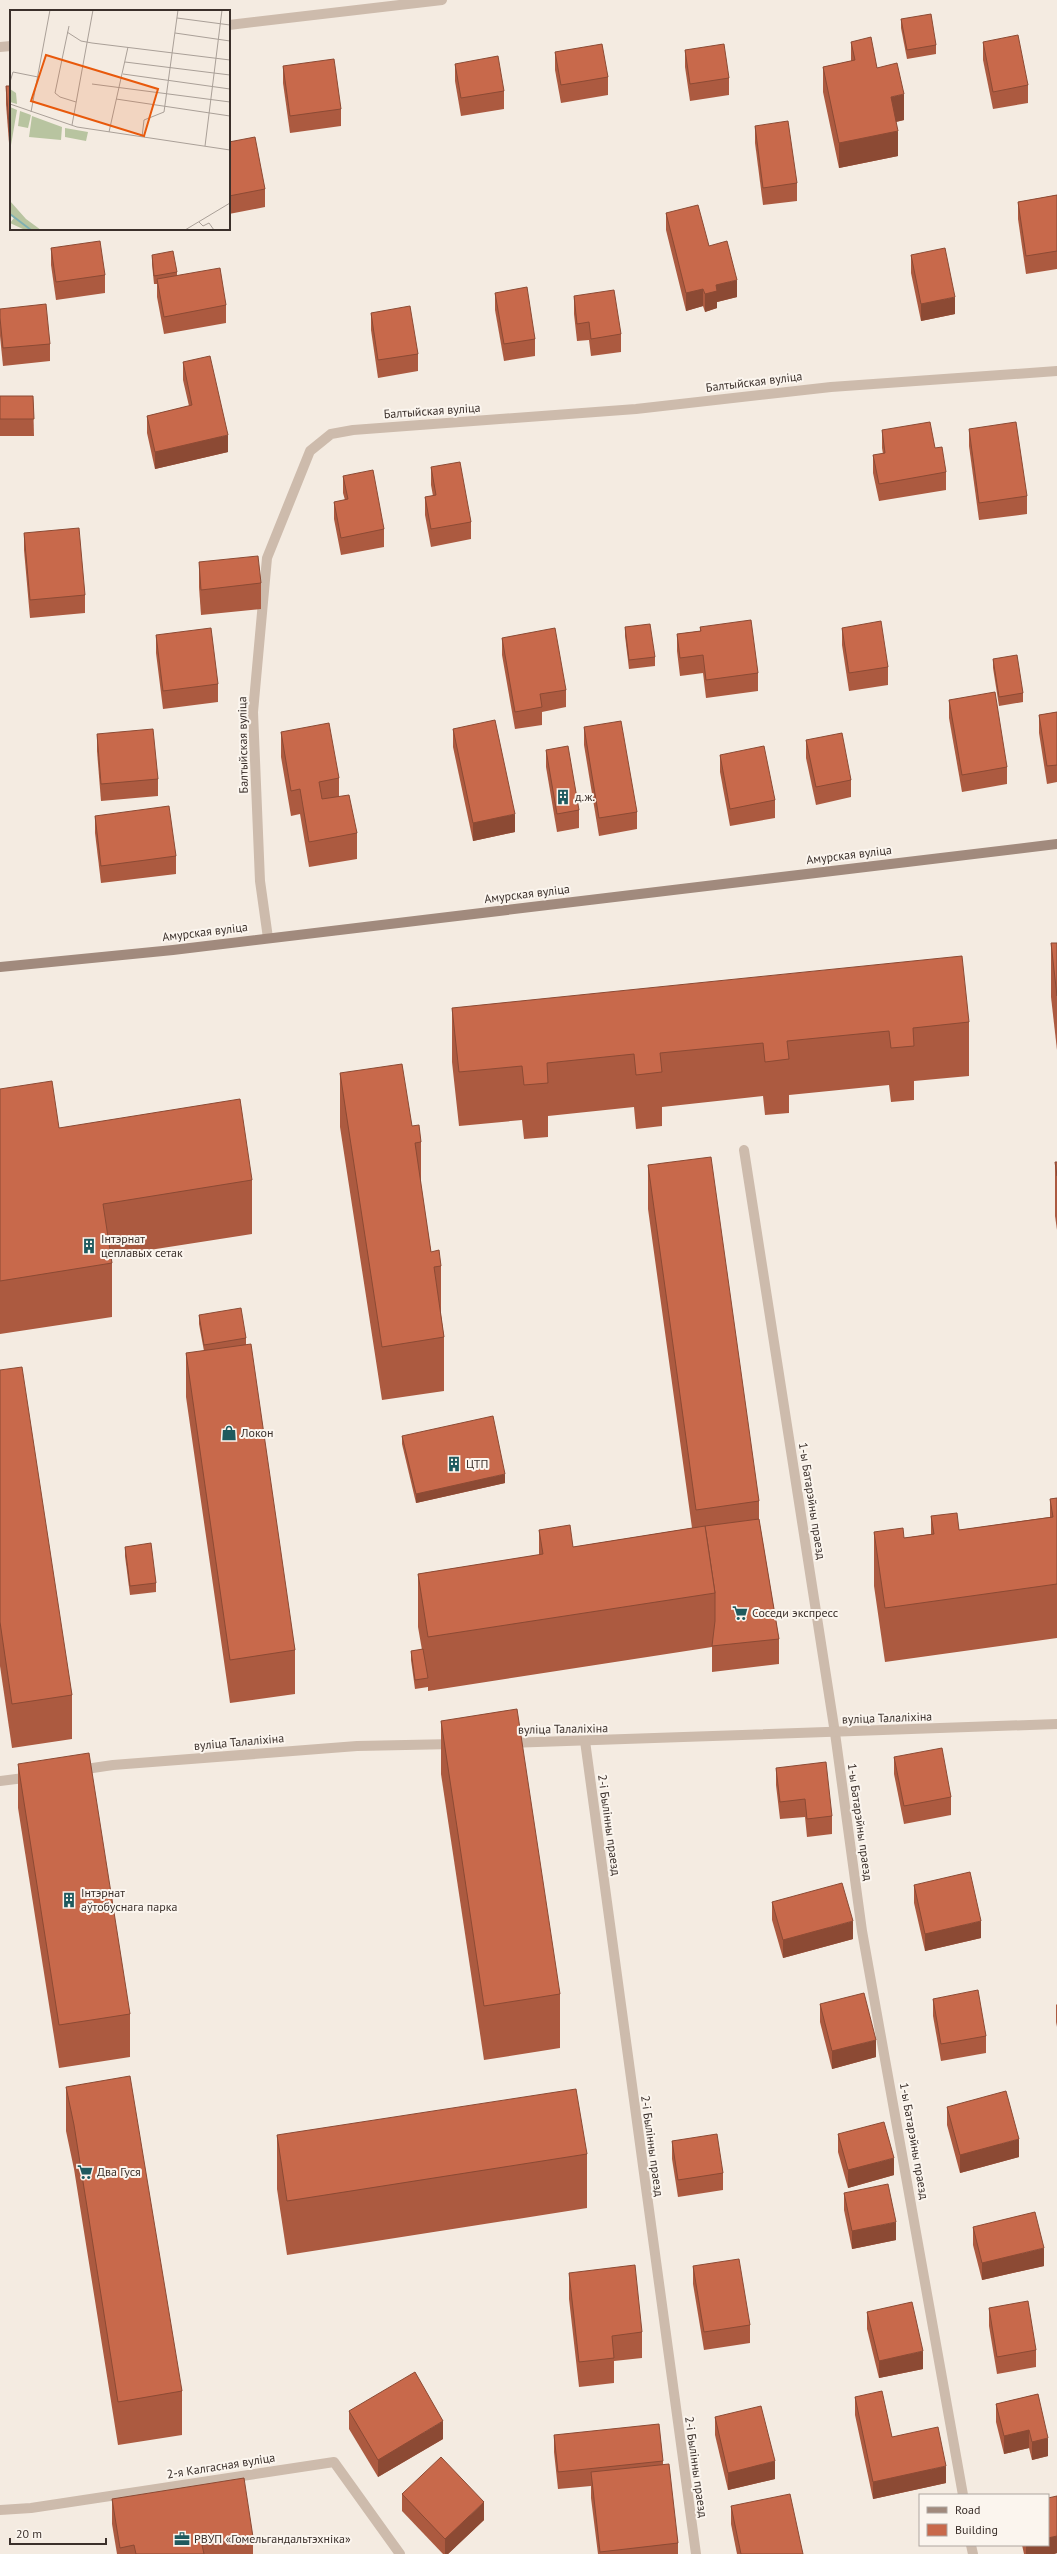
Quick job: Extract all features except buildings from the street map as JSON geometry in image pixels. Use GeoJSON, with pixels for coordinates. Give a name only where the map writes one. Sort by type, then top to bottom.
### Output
{"type":"FeatureCollection","features":[{"type":"Feature","properties":{"kind":"street"},"geometry":{"type":"LineString","coordinates":[[230,25],[442,0]]}},
{"type":"Feature","properties":{"kind":"street"},"geometry":{"type":"LineString","coordinates":[[0,47],[10,46]]}},
{"type":"Feature","properties":{"kind":"street","name":"Балтыйская вуліца"},"geometry":{"type":"LineString","coordinates":[[268,938],[260,881],[253,712],[267,558],[310,451],[331,434],[353,430],[636,409],[831,387],[1057,371]]}},
{"type":"Feature","properties":{"kind":"street","name":"Амурская вуліца"},"geometry":{"type":"LineString","coordinates":[[0,967],[268,938],[1057,844]]}},
{"type":"Feature","properties":{"kind":"street","name":"1-ы Батарэйны праезд"},"geometry":{"type":"LineString","coordinates":[[744,1150],[835,1733],[862,1931],[963,2494]]}},
{"type":"Feature","properties":{"kind":"street","name":"вуліца Талаліхіна"},"geometry":{"type":"LineString","coordinates":[[498,1743],[835,1733],[1057,1724]]}},
{"type":"Feature","properties":{"kind":"street","name":"2-і Былінны праезд"},"geometry":{"type":"LineString","coordinates":[[585,1741],[696,2554]]}},
{"type":"Feature","properties":{"kind":"street","name":"вуліца Талаліхіна"},"geometry":{"type":"LineString","coordinates":[[68,1771],[113,1765],[357,1746],[467,1744]]}},
{"type":"Feature","properties":{"kind":"street"},"geometry":{"type":"LineString","coordinates":[[0,1781],[45,1775]]}},
{"type":"Feature","properties":{"kind":"street","name":"2-я Калгасная вуліца"},"geometry":{"type":"LineString","coordinates":[[0,2510],[31,2508],[334,2462],[400,2554]]}},
{"type":"Feature","properties":{"kind":"place","name":"д.ж."},"geometry":{"type":"Point","coordinates":[563,797]}},
{"type":"Feature","properties":{"kind":"place","name":"Інтэрнат цеплавых сетак"},"geometry":{"type":"Point","coordinates":[89,1246]}},
{"type":"Feature","properties":{"kind":"place","name":"Локон"},"geometry":{"type":"Point","coordinates":[229,1433]}},
{"type":"Feature","properties":{"kind":"place","name":"ЦТП"},"geometry":{"type":"Point","coordinates":[454,1464]}},
{"type":"Feature","properties":{"kind":"place","name":"Соседи экспресс"},"geometry":{"type":"Point","coordinates":[740,1613]}},
{"type":"Feature","properties":{"kind":"place","name":"Інтэрнат аўтобуснага парка"},"geometry":{"type":"Point","coordinates":[69,1900]}},
{"type":"Feature","properties":{"kind":"place","name":"Два Гуся"},"geometry":{"type":"Point","coordinates":[85,2172]}},
{"type":"Feature","properties":{"kind":"place","name":"РВУП «Гомельгандальтэхніка»"},"geometry":{"type":"Point","coordinates":[182,2539]}}]}
